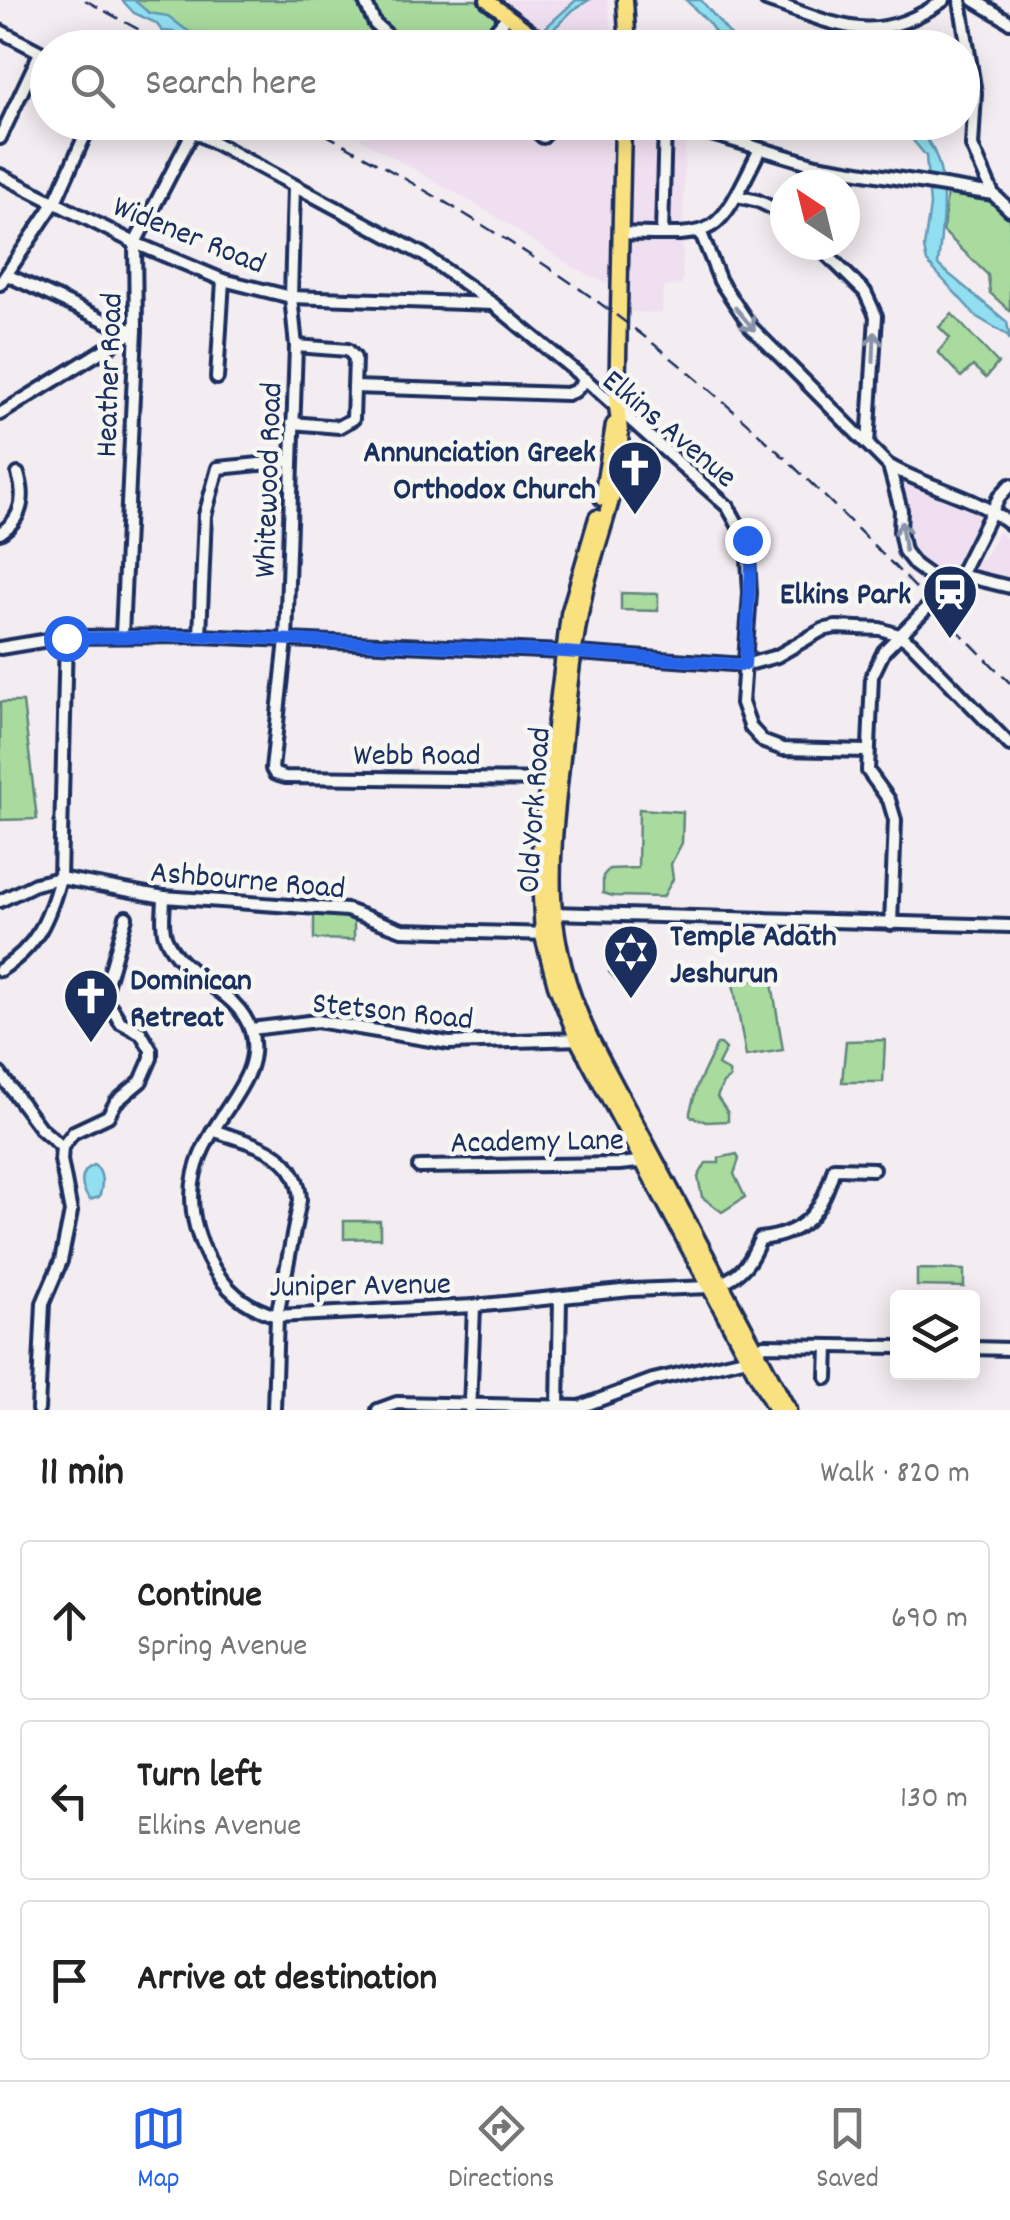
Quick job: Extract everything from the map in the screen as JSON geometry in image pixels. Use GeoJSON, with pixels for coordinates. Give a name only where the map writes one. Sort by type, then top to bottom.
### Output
{"type":"FeatureCollection","features":[{"type":"Feature","properties":{"kind":"highway"},"geometry":{"type":"LineString","coordinates":[[621,0],[623,30]]}},
{"type":"Feature","properties":{"kind":"highway","name":"Old York Road"},"geometry":{"type":"LineString","coordinates":[[623,140],[617,405],[621,446],[616,478],[568,652],[553,780],[539,857],[548,934],[584,1039],[752,1354],[788,1410]]}},
{"type":"Feature","properties":{"kind":"highway","name":"Old York Road"},"geometry":{"type":"LineString","coordinates":[[752,1354],[776,1410]]}},
{"type":"Feature","properties":{"kind":"main road"},"geometry":{"type":"LineString","coordinates":[[487,0],[525,30]]}},
{"type":"Feature","properties":{"kind":"street"},"geometry":{"type":"LineString","coordinates":[[364,0],[382,30]]}},
{"type":"Feature","properties":{"kind":"street"},"geometry":{"type":"LineString","coordinates":[[766,0],[855,30],[902,25],[944,0]]}},
{"type":"Feature","properties":{"kind":"street"},"geometry":{"type":"LineString","coordinates":[[803,12],[806,0]]}},
{"type":"Feature","properties":{"kind":"street"},"geometry":{"type":"LineString","coordinates":[[960,0],[965,30]]}},
{"type":"Feature","properties":{"kind":"street"},"geometry":{"type":"LineString","coordinates":[[974,0],[1010,22]]}},
{"type":"Feature","properties":{"kind":"street"},"geometry":{"type":"LineString","coordinates":[[496,30],[506,18]]}},
{"type":"Feature","properties":{"kind":"street"},"geometry":{"type":"LineString","coordinates":[[0,32],[30,48]]}},
{"type":"Feature","properties":{"kind":"street"},"geometry":{"type":"LineString","coordinates":[[0,138],[30,81]]}},
{"type":"Feature","properties":{"kind":"street"},"geometry":{"type":"LineString","coordinates":[[83,140],[55,202],[4,280],[121,328],[136,330]]}},
{"type":"Feature","properties":{"kind":"street","name":"Heather Road"},"geometry":{"type":"LineString","coordinates":[[122,635],[136,330],[135,243],[187,140]]}},
{"type":"Feature","properties":{"kind":"street"},"geometry":{"type":"LineString","coordinates":[[208,140],[399,239],[492,304],[586,380]]}},
{"type":"Feature","properties":{"kind":"street"},"geometry":{"type":"LineString","coordinates":[[662,234],[667,140]]}},
{"type":"Feature","properties":{"kind":"street"},"geometry":{"type":"LineString","coordinates":[[725,140],[816,165],[993,194]]}},
{"type":"Feature","properties":{"kind":"street"},"geometry":{"type":"LineString","coordinates":[[972,140],[993,194],[1010,210]]}},
{"type":"Feature","properties":{"kind":"street"},"geometry":{"type":"LineString","coordinates":[[620,233],[701,233],[724,215],[760,151]]}},
{"type":"Feature","properties":{"kind":"street","name":"Widener Road"},"geometry":{"type":"LineString","coordinates":[[0,175],[135,243],[223,280],[291,297],[492,304]]}},
{"type":"Feature","properties":{"kind":"street","name":"Whitewood Road"},"geometry":{"type":"LineString","coordinates":[[276,774],[272,764],[286,640],[296,346],[291,297],[294,187]]}},
{"type":"Feature","properties":{"kind":"street"},"geometry":{"type":"LineString","coordinates":[[737,196],[770,206]]}},
{"type":"Feature","properties":{"kind":"street"},"geometry":{"type":"LineString","coordinates":[[701,233],[734,305],[751,327],[889,466],[993,511],[1010,524]]}},
{"type":"Feature","properties":{"kind":"street"},"geometry":{"type":"LineString","coordinates":[[832,260],[865,292],[876,316],[868,444]]}},
{"type":"Feature","properties":{"kind":"street"},"geometry":{"type":"LineString","coordinates":[[216,378],[223,280]]}},
{"type":"Feature","properties":{"kind":"street"},"geometry":{"type":"LineString","coordinates":[[0,414],[136,330]]}},
{"type":"Feature","properties":{"kind":"street"},"geometry":{"type":"LineString","coordinates":[[292,422],[339,427],[353,418],[354,358],[348,350],[296,346]]}},
{"type":"Feature","properties":{"kind":"street","name":"Elkins Avenue"},"geometry":{"type":"LineString","coordinates":[[354,387],[567,394],[586,380],[728,508],[747,540],[751,566],[742,712],[751,728],[764,742],[784,748],[867,751]]}},
{"type":"Feature","properties":{"kind":"street"},"geometry":{"type":"LineString","coordinates":[[200,636],[205,515],[218,468],[291,461]]}},
{"type":"Feature","properties":{"kind":"street"},"geometry":{"type":"LineString","coordinates":[[889,466],[901,510],[904,551],[947,588]]}},
{"type":"Feature","properties":{"kind":"street"},"geometry":{"type":"LineString","coordinates":[[0,533],[21,510],[18,474]]}},
{"type":"Feature","properties":{"kind":"street"},"geometry":{"type":"LineString","coordinates":[[891,924],[895,820],[889,800],[868,771],[872,676],[884,651],[960,574],[1010,485]]}},
{"type":"Feature","properties":{"kind":"street"},"geometry":{"type":"LineString","coordinates":[[960,574],[1010,587]]}},
{"type":"Feature","properties":{"kind":"street"},"geometry":{"type":"LineString","coordinates":[[947,588],[976,580]]}},
{"type":"Feature","properties":{"kind":"street"},"geometry":{"type":"LineString","coordinates":[[0,648],[66,638],[200,636],[568,652],[745,665],[778,656],[822,630],[864,626],[899,635],[1010,744]]}},
{"type":"Feature","properties":{"kind":"street"},"geometry":{"type":"LineString","coordinates":[[0,970],[26,952],[41,934],[60,878],[66,638]]}},
{"type":"Feature","properties":{"kind":"street","name":"Webb Road"},"geometry":{"type":"LineString","coordinates":[[276,774],[285,778],[553,780]]}},
{"type":"Feature","properties":{"kind":"street"},"geometry":{"type":"LineString","coordinates":[[0,901],[34,884],[60,878]]}},
{"type":"Feature","properties":{"kind":"street","name":"Ashbourne Road"},"geometry":{"type":"LineString","coordinates":[[60,878],[164,898],[347,910],[402,930],[548,934]]}},
{"type":"Feature","properties":{"kind":"street"},"geometry":{"type":"LineString","coordinates":[[164,898],[163,929],[169,945],[181,960],[230,1000],[251,1029]]}},
{"type":"Feature","properties":{"kind":"street"},"geometry":{"type":"LineString","coordinates":[[547,914],[1010,926]]}},
{"type":"Feature","properties":{"kind":"street"},"geometry":{"type":"LineString","coordinates":[[38,1410],[43,1303],[61,1261],[71,1218],[62,1147],[74,1132],[108,1116],[116,1102],[141,1081],[150,1065],[150,1050],[141,1033],[120,1022],[102,1001],[126,917]]}},
{"type":"Feature","properties":{"kind":"street","name":"Stetson Road"},"geometry":{"type":"LineString","coordinates":[[251,1029],[326,1021],[449,1043],[584,1039]]}},
{"type":"Feature","properties":{"kind":"street","name":"Juniper Avenue"},"geometry":{"type":"LineString","coordinates":[[251,1029],[253,1046],[245,1074],[197,1160],[192,1178],[192,1216],[215,1272],[232,1294],[254,1310],[277,1316],[474,1306],[715,1285]]}},
{"type":"Feature","properties":{"kind":"street"},"geometry":{"type":"LineString","coordinates":[[0,1074],[40,1128],[62,1147]]}},
{"type":"Feature","properties":{"kind":"street"},"geometry":{"type":"LineString","coordinates":[[213,1130],[276,1154],[295,1173],[300,1200],[277,1316],[274,1410]]}},
{"type":"Feature","properties":{"kind":"street","name":"Academy Lane"},"geometry":{"type":"LineString","coordinates":[[419,1166],[649,1161]]}},
{"type":"Feature","properties":{"kind":"street"},"geometry":{"type":"LineString","coordinates":[[715,1285],[735,1277],[746,1267],[760,1239],[780,1237],[806,1224],[834,1168],[873,1168]]}},
{"type":"Feature","properties":{"kind":"street"},"geometry":{"type":"LineString","coordinates":[[558,1407],[560,1299]]}},
{"type":"Feature","properties":{"kind":"street"},"geometry":{"type":"LineString","coordinates":[[470,1408],[474,1306]]}},
{"type":"Feature","properties":{"kind":"street"},"geometry":{"type":"LineString","coordinates":[[378,1410],[396,1404],[580,1407],[653,1380],[752,1354],[764,1346],[890,1347]]}},
{"type":"Feature","properties":{"kind":"street"},"geometry":{"type":"LineString","coordinates":[[827,1378],[828,1346]]}},
{"type":"Feature","properties":{"kind":"street"},"geometry":{"type":"LineString","coordinates":[[980,1348],[1010,1348]]}},
{"type":"Feature","properties":{"kind":"shaded area"},"geometry":{"type":"Polygon","coordinates":[[[497,0],[608,0],[611,30],[539,30],[497,0]]]}},
{"type":"Feature","properties":{"kind":"shaded area"},"geometry":{"type":"Polygon","coordinates":[[[363,140],[611,140],[611,286],[570,265],[486,210],[363,140]]]}},
{"type":"Feature","properties":{"kind":"shaded area"},"geometry":{"type":"Polygon","coordinates":[[[633,140],[685,140],[682,284],[663,288],[662,313],[632,312],[633,140]]]}},
{"type":"Feature","properties":{"kind":"shaded area"},"geometry":{"type":"Polygon","coordinates":[[[901,482],[980,513],[982,520],[957,571],[949,576],[938,575],[912,557],[904,540],[901,482]]]}},
{"type":"Feature","properties":{"kind":"shaded area"},"geometry":{"type":"Polygon","coordinates":[[[999,531],[1010,543],[1010,583],[973,573],[975,559],[983,560],[999,531]]]}},
{"type":"Feature","properties":{"kind":"green space"},"geometry":{"type":"Polygon","coordinates":[[[131,0],[476,0],[514,30],[186,30],[135,6],[131,0]]]}},
{"type":"Feature","properties":{"kind":"green space"},"geometry":{"type":"Polygon","coordinates":[[[947,192],[990,199],[1010,218],[1010,311],[990,293],[988,275],[943,231],[947,192]]]}},
{"type":"Feature","properties":{"kind":"green space"},"geometry":{"type":"Polygon","coordinates":[[[952,314],[998,363],[986,378],[973,366],[961,377],[938,352],[950,338],[939,327],[952,314]]]}},
{"type":"Feature","properties":{"kind":"green space"},"geometry":{"type":"Polygon","coordinates":[[[621,593],[658,594],[658,611],[621,610],[621,593]]]}},
{"type":"Feature","properties":{"kind":"green space"},"geometry":{"type":"Polygon","coordinates":[[[0,702],[23,702],[37,819],[0,820],[0,702]]]}},
{"type":"Feature","properties":{"kind":"green space"},"geometry":{"type":"Polygon","coordinates":[[[639,809],[683,812],[682,843],[671,864],[673,879],[663,897],[603,893],[603,876],[609,869],[638,868],[639,809]]]}},
{"type":"Feature","properties":{"kind":"green space"},"geometry":{"type":"Polygon","coordinates":[[[314,915],[354,916],[354,940],[314,939],[314,915]]]}},
{"type":"Feature","properties":{"kind":"green space"},"geometry":{"type":"Polygon","coordinates":[[[622,949],[648,950],[649,972],[636,978],[629,972],[616,980],[609,972],[620,962],[614,955],[622,949]]]}},
{"type":"Feature","properties":{"kind":"green space"},"geometry":{"type":"Polygon","coordinates":[[[771,977],[783,1050],[746,1056],[733,983],[771,977]]]}},
{"type":"Feature","properties":{"kind":"green space"},"geometry":{"type":"Polygon","coordinates":[[[885,1040],[883,1082],[842,1082],[846,1041],[885,1040]]]}},
{"type":"Feature","properties":{"kind":"green space"},"geometry":{"type":"Polygon","coordinates":[[[717,1044],[726,1049],[718,1065],[729,1072],[730,1078],[717,1097],[728,1113],[728,1121],[706,1122],[690,1116],[690,1112],[697,1086],[717,1044]]]}},
{"type":"Feature","properties":{"kind":"green space"},"geometry":{"type":"Polygon","coordinates":[[[737,1154],[734,1174],[745,1197],[722,1212],[702,1197],[698,1177],[706,1163],[719,1163],[719,1158],[737,1154]]]}},
{"type":"Feature","properties":{"kind":"green space"},"geometry":{"type":"Polygon","coordinates":[[[344,1221],[380,1221],[380,1238],[344,1239],[344,1221]]]}},
{"type":"Feature","properties":{"kind":"green space"},"geometry":{"type":"Polygon","coordinates":[[[917,1269],[964,1270],[964,1287],[917,1286],[917,1269]]]}},
{"type":"Feature","properties":{"kind":"water"},"geometry":{"type":"Polygon","coordinates":[[[122,0],[134,0],[149,13],[168,16],[186,30],[161,30],[156,23],[134,13],[122,0]]]}},
{"type":"Feature","properties":{"kind":"water"},"geometry":{"type":"Polygon","coordinates":[[[576,0],[589,0],[552,30],[543,30],[576,0]]]}},
{"type":"Feature","properties":{"kind":"water"},"geometry":{"type":"Polygon","coordinates":[[[686,0],[701,0],[726,30],[713,30],[686,0]]]}},
{"type":"Feature","properties":{"kind":"water"},"geometry":{"type":"Polygon","coordinates":[[[913,140],[926,140],[941,174],[938,265],[1007,322],[1010,340],[977,317],[927,262],[924,248],[930,206],[926,156],[913,140]]]}},
{"type":"Feature","properties":{"kind":"water"},"geometry":{"type":"Polygon","coordinates":[[[94,1165],[101,1176],[101,1189],[99,1197],[90,1200],[82,1181],[94,1165]]]}},
{"type":"Feature","properties":{"kind":"railway"},"geometry":{"type":"LineString","coordinates":[[85,0],[139,30]]}},
{"type":"Feature","properties":{"kind":"railway"},"geometry":{"type":"LineString","coordinates":[[335,140],[487,228],[660,349],[752,427],[1010,683]]}},
{"type":"Feature","properties":{"kind":"place","name":"Annunciation Greek Orthodox Church"},"geometry":{"type":"Point","coordinates":[635,517]}},
{"type":"Feature","properties":{"kind":"place","name":"Elkins Park"},"geometry":{"type":"Point","coordinates":[950,641]}},
{"type":"Feature","properties":{"kind":"place","name":"Temple Adath Jeshurun"},"geometry":{"type":"Point","coordinates":[631,1001]}},
{"type":"Feature","properties":{"kind":"place","name":"Dominican Retreat"},"geometry":{"type":"Point","coordinates":[91,1045]}},
{"type":"Feature","properties":{"kind":"route"},"geometry":{"type":"LineString","coordinates":[[66,638],[206,636],[564,652],[745,665],[751,566],[747,540]]}}]}
